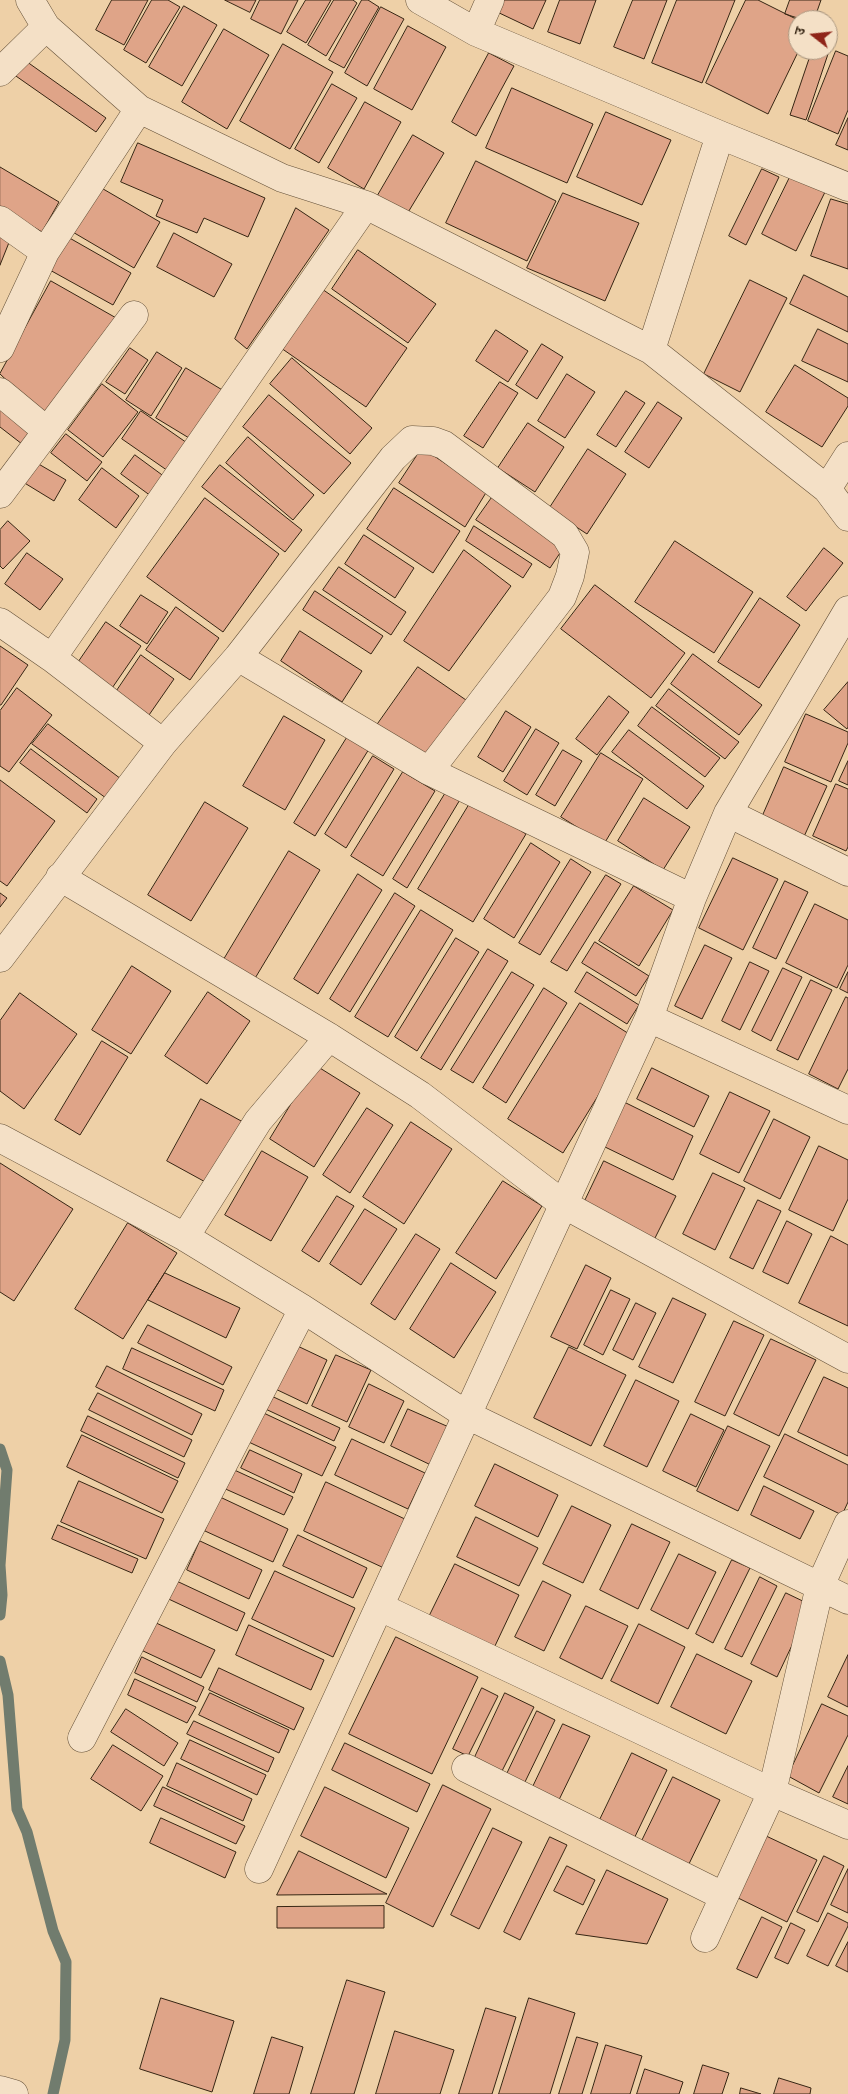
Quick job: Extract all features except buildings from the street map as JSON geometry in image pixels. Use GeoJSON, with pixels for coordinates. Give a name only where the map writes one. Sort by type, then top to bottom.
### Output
{"type":"FeatureCollection","features":[{"type":"Feature","properties":{"kind":"street"},"geometry":{"type":"LineString","coordinates":[[30,0],[46,27],[139,109],[282,178],[366,205],[651,350],[826,490],[848,517]]}},
{"type":"Feature","properties":{"kind":"street"},"geometry":{"type":"LineString","coordinates":[[420,0],[476,32],[720,135],[848,186]]}},
{"type":"Feature","properties":{"kind":"street"},"geometry":{"type":"LineString","coordinates":[[476,32],[490,0]]}},
{"type":"Feature","properties":{"kind":"street"},"geometry":{"type":"LineString","coordinates":[[0,72],[46,27]]}},
{"type":"Feature","properties":{"kind":"street"},"geometry":{"type":"LineString","coordinates":[[0,348],[45,252],[139,109]]}},
{"type":"Feature","properties":{"kind":"street"},"geometry":{"type":"LineString","coordinates":[[651,350],[720,135]]}},
{"type":"Feature","properties":{"kind":"street"},"geometry":{"type":"LineString","coordinates":[[52,658],[366,205]]}},
{"type":"Feature","properties":{"kind":"street"},"geometry":{"type":"LineString","coordinates":[[0,220],[45,252]]}},
{"type":"Feature","properties":{"kind":"street"},"geometry":{"type":"LineString","coordinates":[[0,494],[134,315]]}},
{"type":"Feature","properties":{"kind":"street"},"geometry":{"type":"LineString","coordinates":[[0,392],[47,431]]}},
{"type":"Feature","properties":{"kind":"street"},"geometry":{"type":"LineString","coordinates":[[0,958],[163,743],[238,657],[393,458],[412,440],[433,441],[444,445],[565,534],[576,552],[570,576],[562,596],[429,771]]}},
{"type":"Feature","properties":{"kind":"street"},"geometry":{"type":"LineString","coordinates":[[826,490],[848,456]]}},
{"type":"Feature","properties":{"kind":"street"},"geometry":{"type":"LineString","coordinates":[[259,1869],[649,1018],[692,898],[728,813],[848,610]]}},
{"type":"Feature","properties":{"kind":"street"},"geometry":{"type":"LineString","coordinates":[[0,622],[52,658],[163,743]]}},
{"type":"Feature","properties":{"kind":"street"},"geometry":{"type":"LineString","coordinates":[[238,657],[429,771],[692,898]]}},
{"type":"Feature","properties":{"kind":"street"},"geometry":{"type":"LineString","coordinates":[[728,813],[848,872]]}},
{"type":"Feature","properties":{"kind":"street"},"geometry":{"type":"LineString","coordinates":[[60,877],[330,1037],[420,1095],[564,1204],[848,1359]]}},
{"type":"Feature","properties":{"kind":"street"},"geometry":{"type":"LineString","coordinates":[[649,1018],[848,1110]]}},
{"type":"Feature","properties":{"kind":"street"},"geometry":{"type":"LineString","coordinates":[[184,1237],[258,1121],[330,1037]]}},
{"type":"Feature","properties":{"kind":"street"},"geometry":{"type":"LineString","coordinates":[[0,1138],[184,1237],[303,1309],[467,1416],[848,1600]]}},
{"type":"Feature","properties":{"kind":"street"},"geometry":{"type":"LineString","coordinates":[[82,1738],[303,1309]]}},
{"type":"Feature","properties":{"kind":"street"},"geometry":{"type":"LineString","coordinates":[[705,1938],[772,1792],[820,1586],[848,1524]]}},
{"type":"Feature","properties":{"kind":"street"},"geometry":{"type":"LineString","coordinates":[[380,1607],[772,1792],[848,1825]]}},
{"type":"Feature","properties":{"kind":"street"},"geometry":{"type":"LineString","coordinates":[[466,1768],[724,1896]]}},
{"type":"Feature","properties":{"kind":"street"},"geometry":{"type":"LineString","coordinates":[[0,2090],[14,2094]]}},
{"type":"Feature","properties":{"kind":"waterway"},"geometry":{"type":"LineString","coordinates":[[0,1449],[7,1470],[0,1565],[2,1595],[0,1615]]}},
{"type":"Feature","properties":{"kind":"waterway"},"geometry":{"type":"LineString","coordinates":[[0,1661],[8,1695],[17,1809],[27,1832],[53,1931],[66,1962],[65,2040],[53,2094]]}}]}
